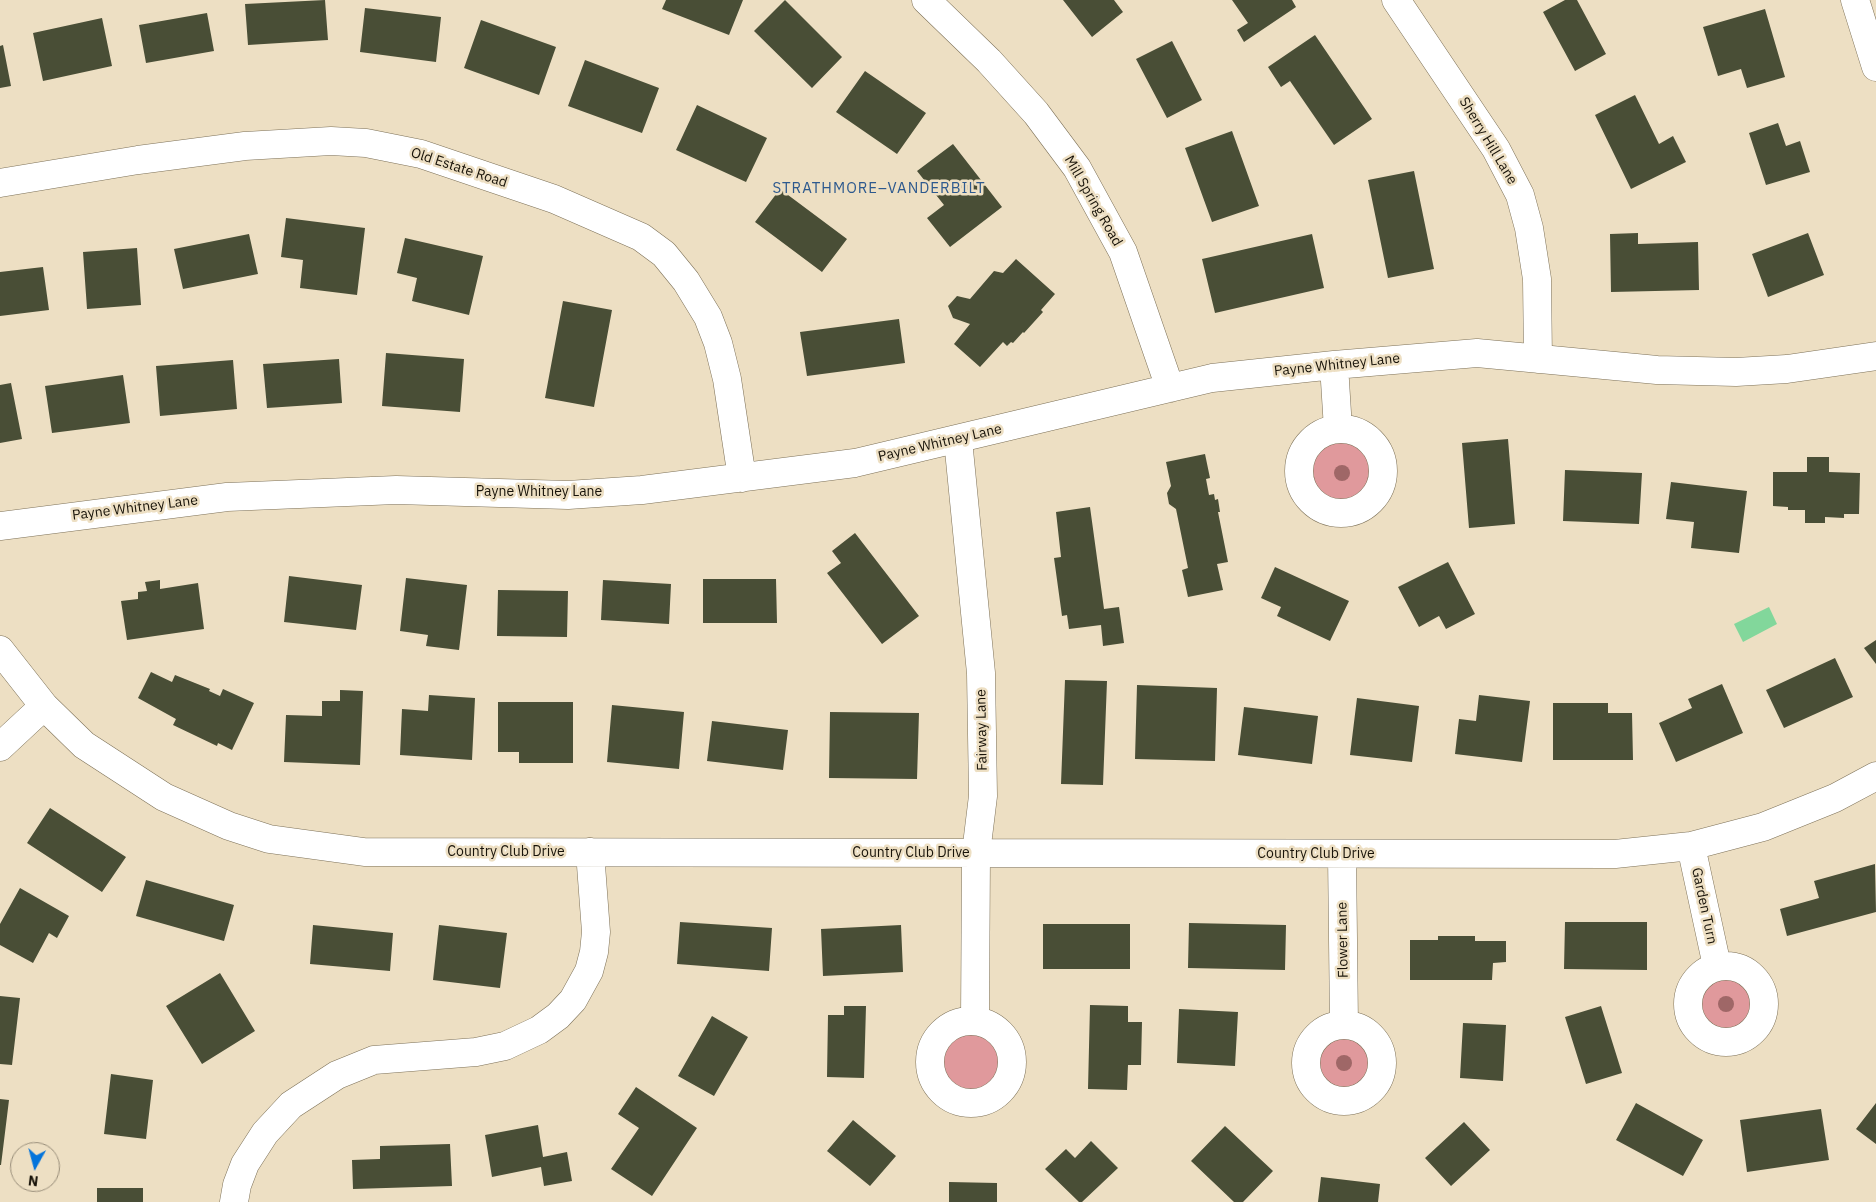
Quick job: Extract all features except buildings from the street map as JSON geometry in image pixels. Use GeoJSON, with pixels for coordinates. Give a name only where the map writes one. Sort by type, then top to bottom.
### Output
{"type":"FeatureCollection","features":[{"type":"Feature","properties":{"kind":"street","name":"Mill Spring Road"},"geometry":{"type":"LineString","coordinates":[[926,0],[989,61],[1036,112],[1078,168],[1123,252],[1170,388]]}},
{"type":"Feature","properties":{"kind":"street","name":"Sherry Hill Lane"},"geometry":{"type":"LineString","coordinates":[[1396,0],[1496,149],[1520,195],[1530,228],[1537,279],[1538,359]]}},
{"type":"Feature","properties":{"kind":"street"},"geometry":{"type":"LineString","coordinates":[[1864,10],[1876,67]]}},
{"type":"Feature","properties":{"kind":"street","name":"Old Estate Road"},"geometry":{"type":"LineString","coordinates":[[0,183],[138,160],[245,146],[331,141],[366,143],[422,154],[554,200],[641,237],[664,254],[686,281],[708,317],[718,343],[727,379],[742,478]]}},
{"type":"Feature","properties":{"kind":"street","name":"Payne Whitney Lane"},"geometry":{"type":"LineString","coordinates":[[0,526],[227,497],[396,490],[568,495],[642,490],[742,478],[854,463],[958,440],[1059,413],[1212,378],[1334,365],[1477,353],[1657,370],[1736,372],[1787,369],[1876,356]]}},
{"type":"Feature","properties":{"kind":"street"},"geometry":{"type":"LineString","coordinates":[[1334,365],[1338,429]]}},
{"type":"Feature","properties":{"kind":"street","name":"Fairway Lane"},"geometry":{"type":"LineString","coordinates":[[958,440],[981,673],[983,796],[976,853],[975,1021]]}},
{"type":"Feature","properties":{"kind":"street","name":"Country Club Drive"},"geometry":{"type":"LineString","coordinates":[[0,650],[44,706],[84,745],[164,797],[229,826],[269,838],[364,852],[1615,854],[1691,846],[1763,827],[1800,814],[1876,776]]}},
{"type":"Feature","properties":{"kind":"street"},"geometry":{"type":"LineString","coordinates":[[0,747],[44,706]]}},
{"type":"Feature","properties":{"kind":"street","name":"Garden Turn"},"geometry":{"type":"LineString","coordinates":[[1691,846],[1717,966]]}},
{"type":"Feature","properties":{"kind":"street"},"geometry":{"type":"LineString","coordinates":[[234,1202],[237,1184],[245,1164],[265,1133],[291,1105],[337,1075],[374,1060],[476,1052],[505,1046],[539,1030],[558,1016],[573,1000],[589,971],[594,952],[596,932],[590,852]]}},
{"type":"Feature","properties":{"kind":"street","name":"Flower Lane"},"geometry":{"type":"LineString","coordinates":[[1342,854],[1344,1025]]}},
{"type":"Feature","properties":{"kind":"shaded area"},"geometry":{"type":"Polygon","coordinates":[[[1341,429],[1357,432],[1371,441],[1380,455],[1383,471],[1380,487],[1371,501],[1357,510],[1341,513],[1325,510],[1311,501],[1302,487],[1299,471],[1302,455],[1311,441],[1325,432],[1341,429]]]}},
{"type":"Feature","properties":{"kind":"shaded area"},"geometry":{"type":"Polygon","coordinates":[[[1769,607],[1777,624],[1743,642],[1734,624],[1769,607]]]}},
{"type":"Feature","properties":{"kind":"shaded area"},"geometry":{"type":"Polygon","coordinates":[[[1719,966],[1733,966],[1747,972],[1758,983],[1764,997],[1761,1019],[1753,1031],[1733,1042],[1719,1042],[1705,1036],[1694,1025],[1688,1011],[1688,997],[1694,983],[1705,972],[1719,966]]]}},
{"type":"Feature","properties":{"kind":"shaded area"},"geometry":{"type":"Polygon","coordinates":[[[971,1021],[987,1024],[1000,1033],[1009,1046],[1012,1062],[1009,1078],[1000,1091],[987,1100],[971,1103],[955,1100],[942,1091],[933,1078],[930,1062],[933,1046],[942,1033],[955,1024],[971,1021]]]}},
{"type":"Feature","properties":{"kind":"shaded area"},"geometry":{"type":"Polygon","coordinates":[[[1337,1026],[1351,1026],[1365,1032],[1376,1043],[1382,1057],[1379,1079],[1371,1091],[1351,1102],[1337,1102],[1323,1096],[1312,1085],[1306,1071],[1306,1057],[1312,1043],[1323,1032],[1337,1026]]]}},
{"type":"Feature","properties":{"kind":"district","name":"STRATHMORE–VANDERBILT"},"geometry":{"type":"Point","coordinates":[879,189]}}]}
